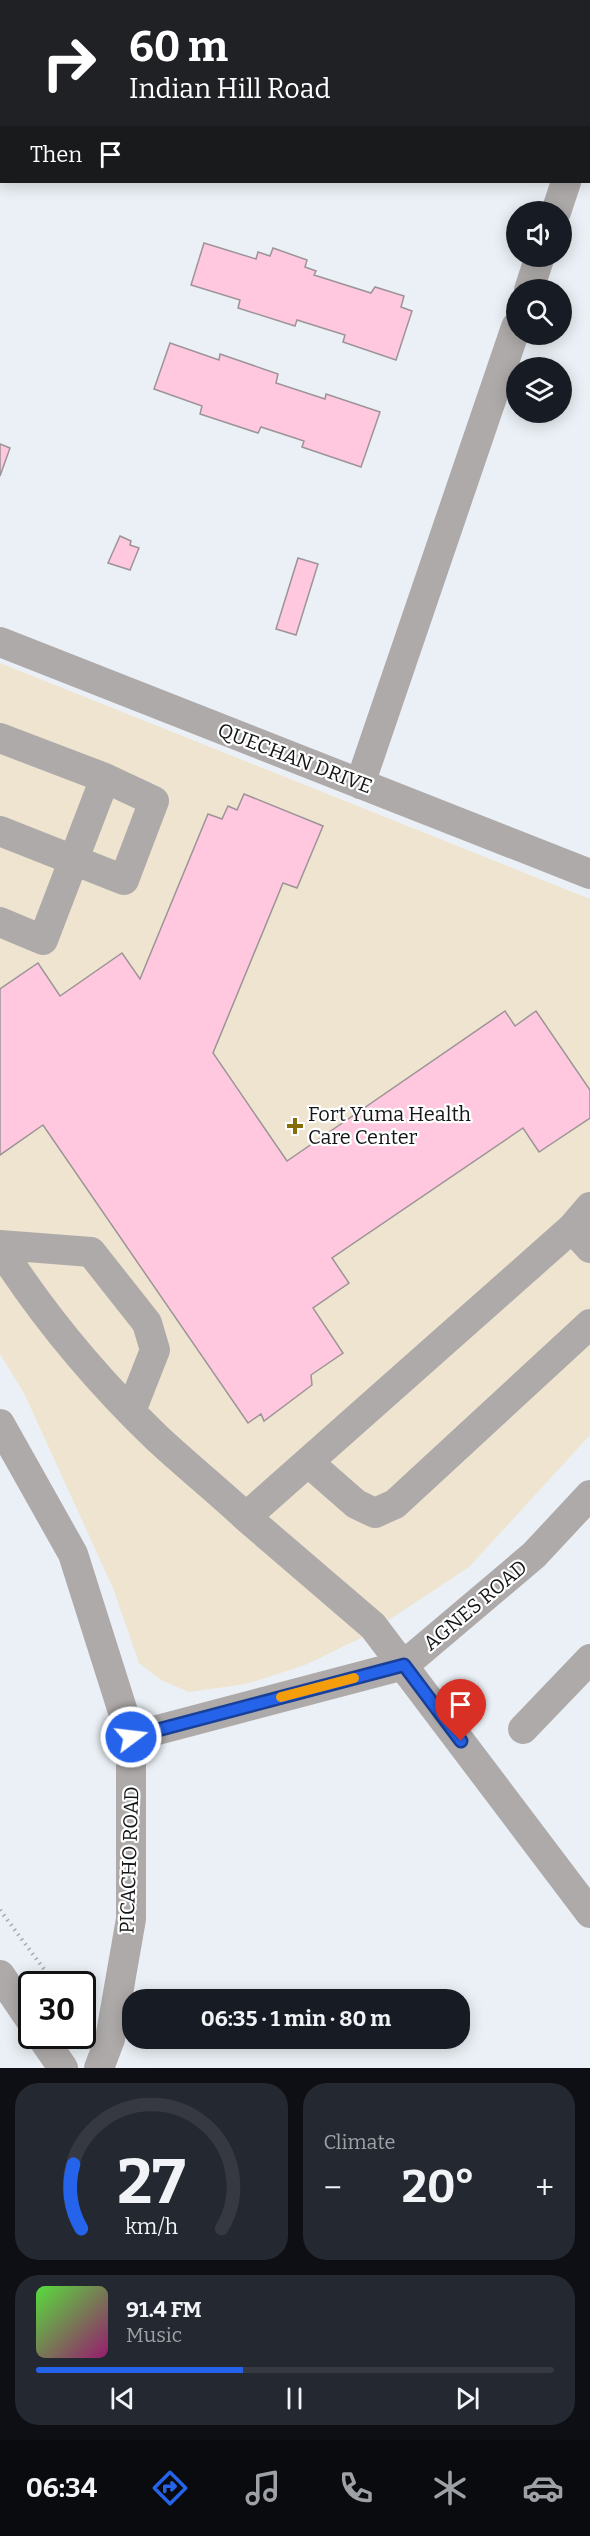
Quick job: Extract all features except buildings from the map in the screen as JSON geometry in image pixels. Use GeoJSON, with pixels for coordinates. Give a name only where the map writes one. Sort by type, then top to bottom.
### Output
{"type":"FeatureCollection","features":[{"type":"Feature","properties":{"kind":"street"},"geometry":{"type":"LineString","coordinates":[[560,201],[566,183]]}},
{"type":"Feature","properties":{"kind":"street"},"geometry":{"type":"LineString","coordinates":[[360,784],[510,345]]}},
{"type":"Feature","properties":{"kind":"street","name":"QUECHAN DRIVE"},"geometry":{"type":"LineString","coordinates":[[0,642],[590,874]]}},
{"type":"Feature","properties":{"kind":"street"},"geometry":{"type":"LineString","coordinates":[[0,738],[105,778],[154,801],[124,880],[0,831]]}},
{"type":"Feature","properties":{"kind":"street"},"geometry":{"type":"LineString","coordinates":[[0,922],[43,940],[105,778]]}},
{"type":"Feature","properties":{"kind":"street"},"geometry":{"type":"LineString","coordinates":[[246,1516],[584,1228]]}},
{"type":"Feature","properties":{"kind":"street"},"geometry":{"type":"LineString","coordinates":[[0,1247],[91,1252],[147,1323],[154,1350],[131,1411]]}},
{"type":"Feature","properties":{"kind":"street"},"geometry":{"type":"LineString","coordinates":[[0,1247],[42,1309],[157,1438],[373,1626],[590,1913]]}},
{"type":"Feature","properties":{"kind":"street"},"geometry":{"type":"LineString","coordinates":[[308,1462],[356,1504],[375,1513],[395,1504],[590,1323]]}},
{"type":"Feature","properties":{"kind":"street","name":"PICACHO ROAD"},"geometry":{"type":"LineString","coordinates":[[0,1424],[73,1554],[131,1737],[131,1919],[110,2038],[99,2068]]}},
{"type":"Feature","properties":{"kind":"street","name":"AGNES ROAD"},"geometry":{"type":"LineString","coordinates":[[131,1737],[404,1665],[534,1555],[590,1495]]}},
{"type":"Feature","properties":{"kind":"street"},"geometry":{"type":"LineString","coordinates":[[523,1729],[590,1659]]}},
{"type":"Feature","properties":{"kind":"street"},"geometry":{"type":"LineString","coordinates":[[0,1975],[18,2001]]}},
{"type":"Feature","properties":{"kind":"street"},"geometry":{"type":"LineString","coordinates":[[50,2049],[63,2068]]}},
{"type":"Feature","properties":{"kind":"path"},"geometry":{"type":"LineString","coordinates":[[0,1911],[45,1971]]}},
{"type":"Feature","properties":{"kind":"shaded area","name":"Fort Yuma Health Care Center"},"geometry":{"type":"Polygon","coordinates":[[[0,663],[590,899],[590,1435],[469,1567],[363,1637],[305,1665],[246,1684],[189,1692],[161,1680],[139,1663],[113,1588],[24,1393],[0,1354],[0,663]]]}},
{"type":"Feature","properties":{"kind":"slow traffic"},"geometry":{"type":"LineString","coordinates":[[281,1697],[354,1678]]}},
{"type":"Feature","properties":{"kind":"place","name":"Fort Yuma Health Care Center"},"geometry":{"type":"Point","coordinates":[295,1126]}},
{"type":"Feature","properties":{"kind":"route"},"geometry":{"type":"LineString","coordinates":[[131,1737],[404,1665],[461,1741]]}}]}
